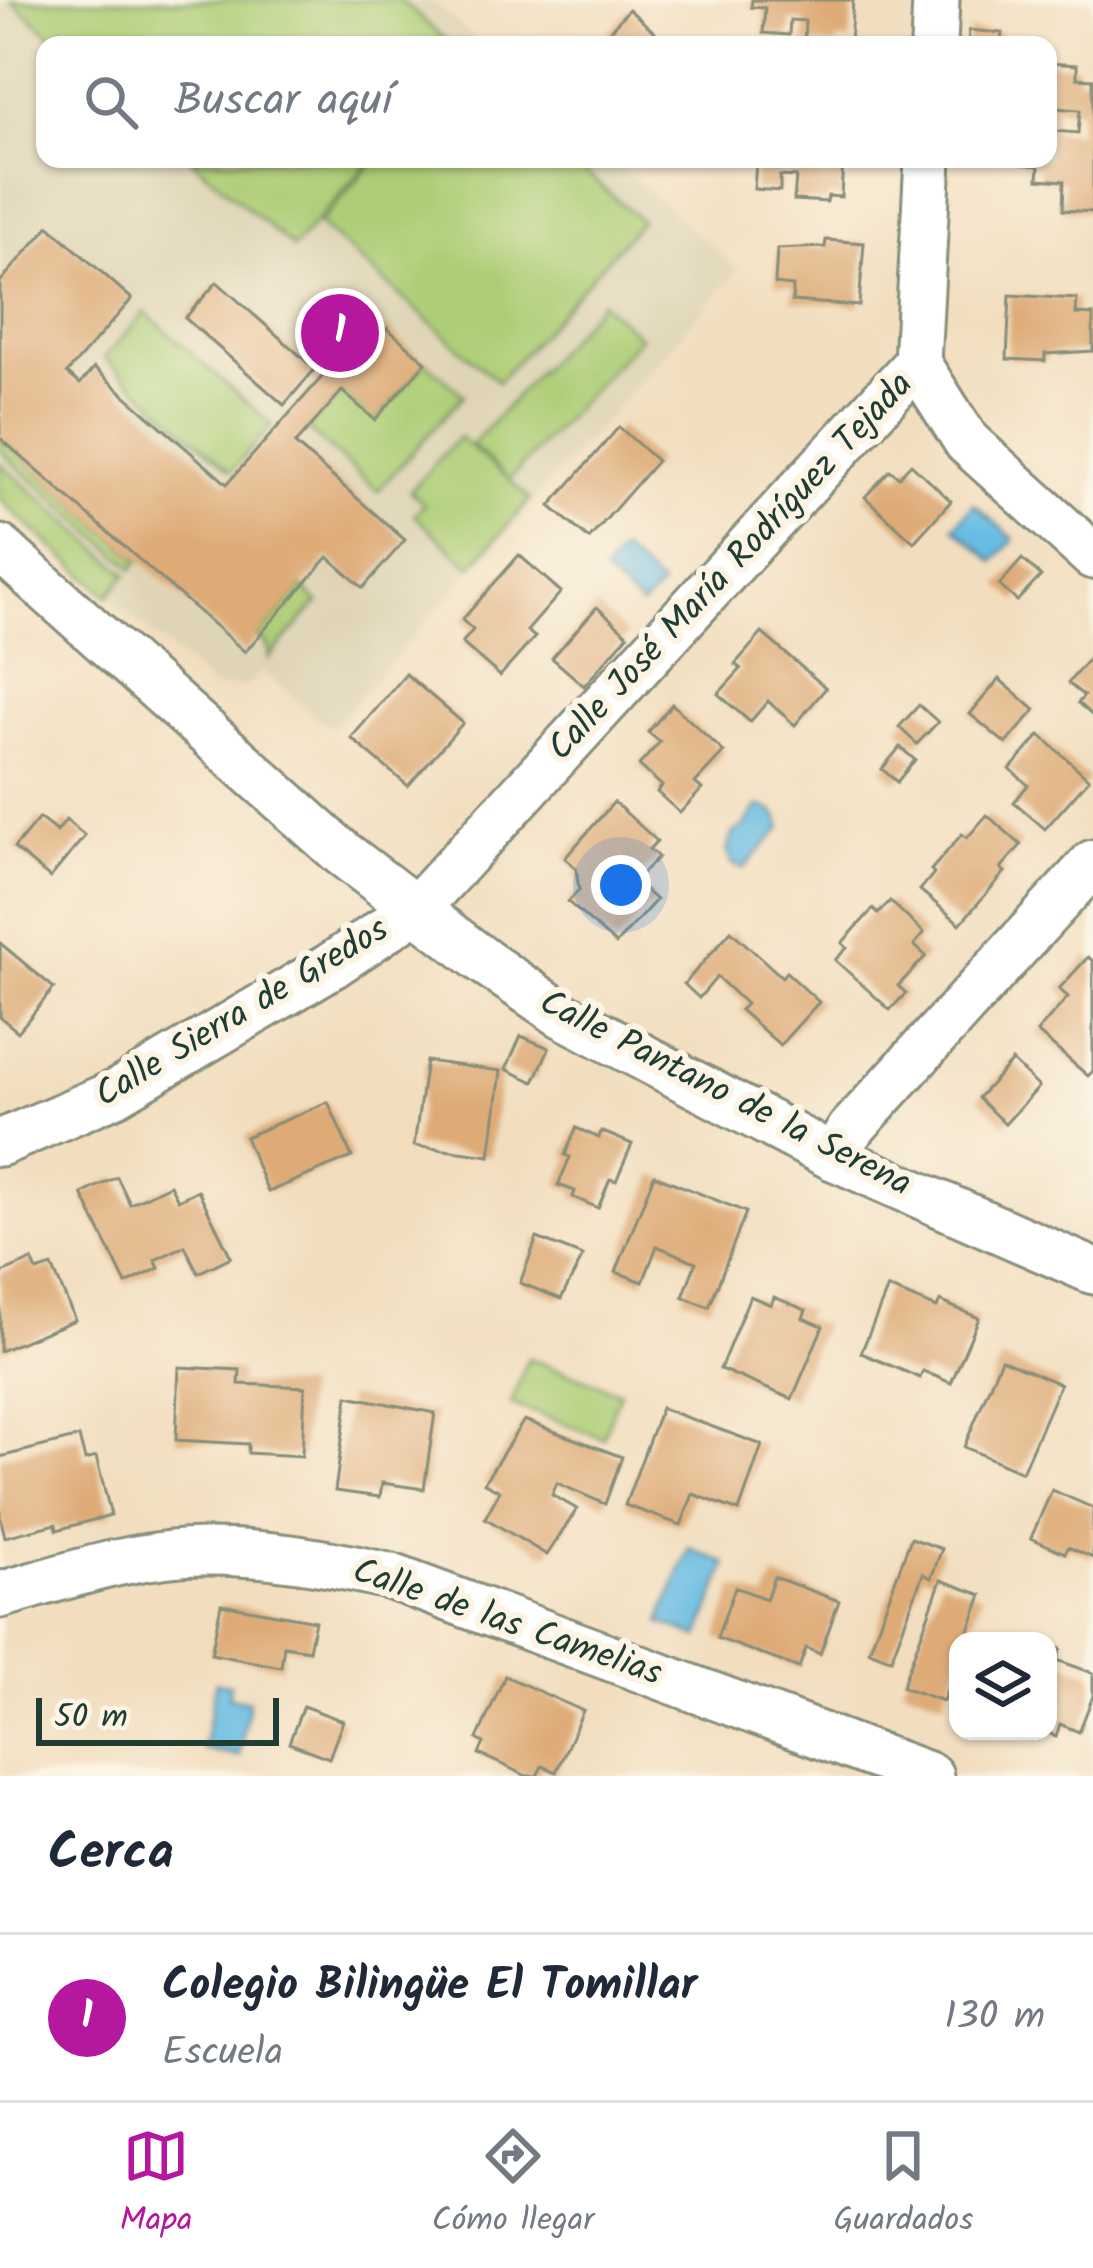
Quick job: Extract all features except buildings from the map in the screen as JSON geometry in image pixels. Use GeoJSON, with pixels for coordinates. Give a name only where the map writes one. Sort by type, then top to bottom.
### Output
{"type":"FeatureCollection","features":[{"type":"Feature","properties":{"kind":"street"},"geometry":{"type":"LineString","coordinates":[[934,36],[936,0]]}},
{"type":"Feature","properties":{"kind":"street"},"geometry":{"type":"LineString","coordinates":[[917,363],[928,168]]}},
{"type":"Feature","properties":{"kind":"street","name":"Calle José María Rodríguez Tejada"},"geometry":{"type":"LineString","coordinates":[[416,909],[917,363],[967,442],[1093,556]]}},
{"type":"Feature","properties":{"kind":"street","name":"Calle Pantano de la Serena"},"geometry":{"type":"LineString","coordinates":[[0,548],[341,853],[561,1014],[833,1157],[1093,1271]]}},
{"type":"Feature","properties":{"kind":"street"},"geometry":{"type":"LineString","coordinates":[[833,1157],[850,1130],[1093,862]]}},
{"type":"Feature","properties":{"kind":"street","name":"Calle Sierra de Gredos"},"geometry":{"type":"LineString","coordinates":[[0,1143],[116,1094],[332,966],[416,909]]}},
{"type":"Feature","properties":{"kind":"street","name":"Calle de las Camelias"},"geometry":{"type":"LineString","coordinates":[[0,1595],[135,1560],[206,1551],[324,1561],[392,1577],[931,1776]]}},
{"type":"Feature","properties":{"kind":"shaded area"},"geometry":{"type":"Polygon","coordinates":[[[0,0],[431,0],[472,36],[36,36],[36,168],[622,168],[738,270],[331,729],[261,670],[248,685],[214,688],[0,500],[0,0]]]}},
{"type":"Feature","properties":{"kind":"green space"},"geometry":{"type":"Polygon","coordinates":[[[11,0],[400,0],[441,36],[52,36],[11,0]]]}},
{"type":"Feature","properties":{"kind":"green space"},"geometry":{"type":"Polygon","coordinates":[[[201,168],[364,168],[293,248],[201,168]]]}},
{"type":"Feature","properties":{"kind":"green space"},"geometry":{"type":"Polygon","coordinates":[[[368,168],[580,168],[641,221],[498,382],[319,224],[368,168]]]}},
{"type":"Feature","properties":{"kind":"green space"},"geometry":{"type":"Polygon","coordinates":[[[601,302],[640,337],[509,480],[530,500],[471,567],[414,515],[424,504],[410,491],[459,437],[507,478],[472,445],[601,302]]]}},
{"type":"Feature","properties":{"kind":"green space"},"geometry":{"type":"Polygon","coordinates":[[[145,312],[272,425],[231,471],[104,358],[145,312]]]}},
{"type":"Feature","properties":{"kind":"green space"},"geometry":{"type":"Polygon","coordinates":[[[426,362],[463,395],[378,491],[308,430],[342,391],[376,420],[426,362]]]}},
{"type":"Feature","properties":{"kind":"green space"},"geometry":{"type":"Polygon","coordinates":[[[0,438],[139,560],[133,568],[0,451],[0,438]]]}},
{"type":"Feature","properties":{"kind":"green space"},"geometry":{"type":"Polygon","coordinates":[[[0,463],[127,574],[108,596],[0,500],[0,463]]]}},
{"type":"Feature","properties":{"kind":"green space"},"geometry":{"type":"Polygon","coordinates":[[[302,587],[318,602],[269,658],[268,646],[258,637],[302,587]]]}},
{"type":"Feature","properties":{"kind":"green space"},"geometry":{"type":"Polygon","coordinates":[[[528,1358],[620,1392],[603,1438],[511,1404],[528,1358]]]}},
{"type":"Feature","properties":{"kind":"water"},"geometry":{"type":"Polygon","coordinates":[[[974,504],[1014,539],[994,562],[954,527],[974,504]]]}},
{"type":"Feature","properties":{"kind":"water"},"geometry":{"type":"Polygon","coordinates":[[[621,551],[661,586],[642,607],[603,573],[621,551]]]}},
{"type":"Feature","properties":{"kind":"water"},"geometry":{"type":"Polygon","coordinates":[[[758,806],[774,813],[781,828],[744,868],[732,864],[727,852],[734,832],[744,827],[758,806]]]}},
{"type":"Feature","properties":{"kind":"water"},"geometry":{"type":"Polygon","coordinates":[[[689,1548],[727,1564],[699,1637],[660,1622],[689,1548]]]}},
{"type":"Feature","properties":{"kind":"water"},"geometry":{"type":"Polygon","coordinates":[[[216,1682],[230,1684],[229,1697],[249,1701],[239,1756],[203,1749],[216,1682]]]}},
{"type":"Feature","properties":{"kind":"place","name":"Colegio Bilingüe El Tomillar"},"geometry":{"type":"Point","coordinates":[340,333]}}]}
